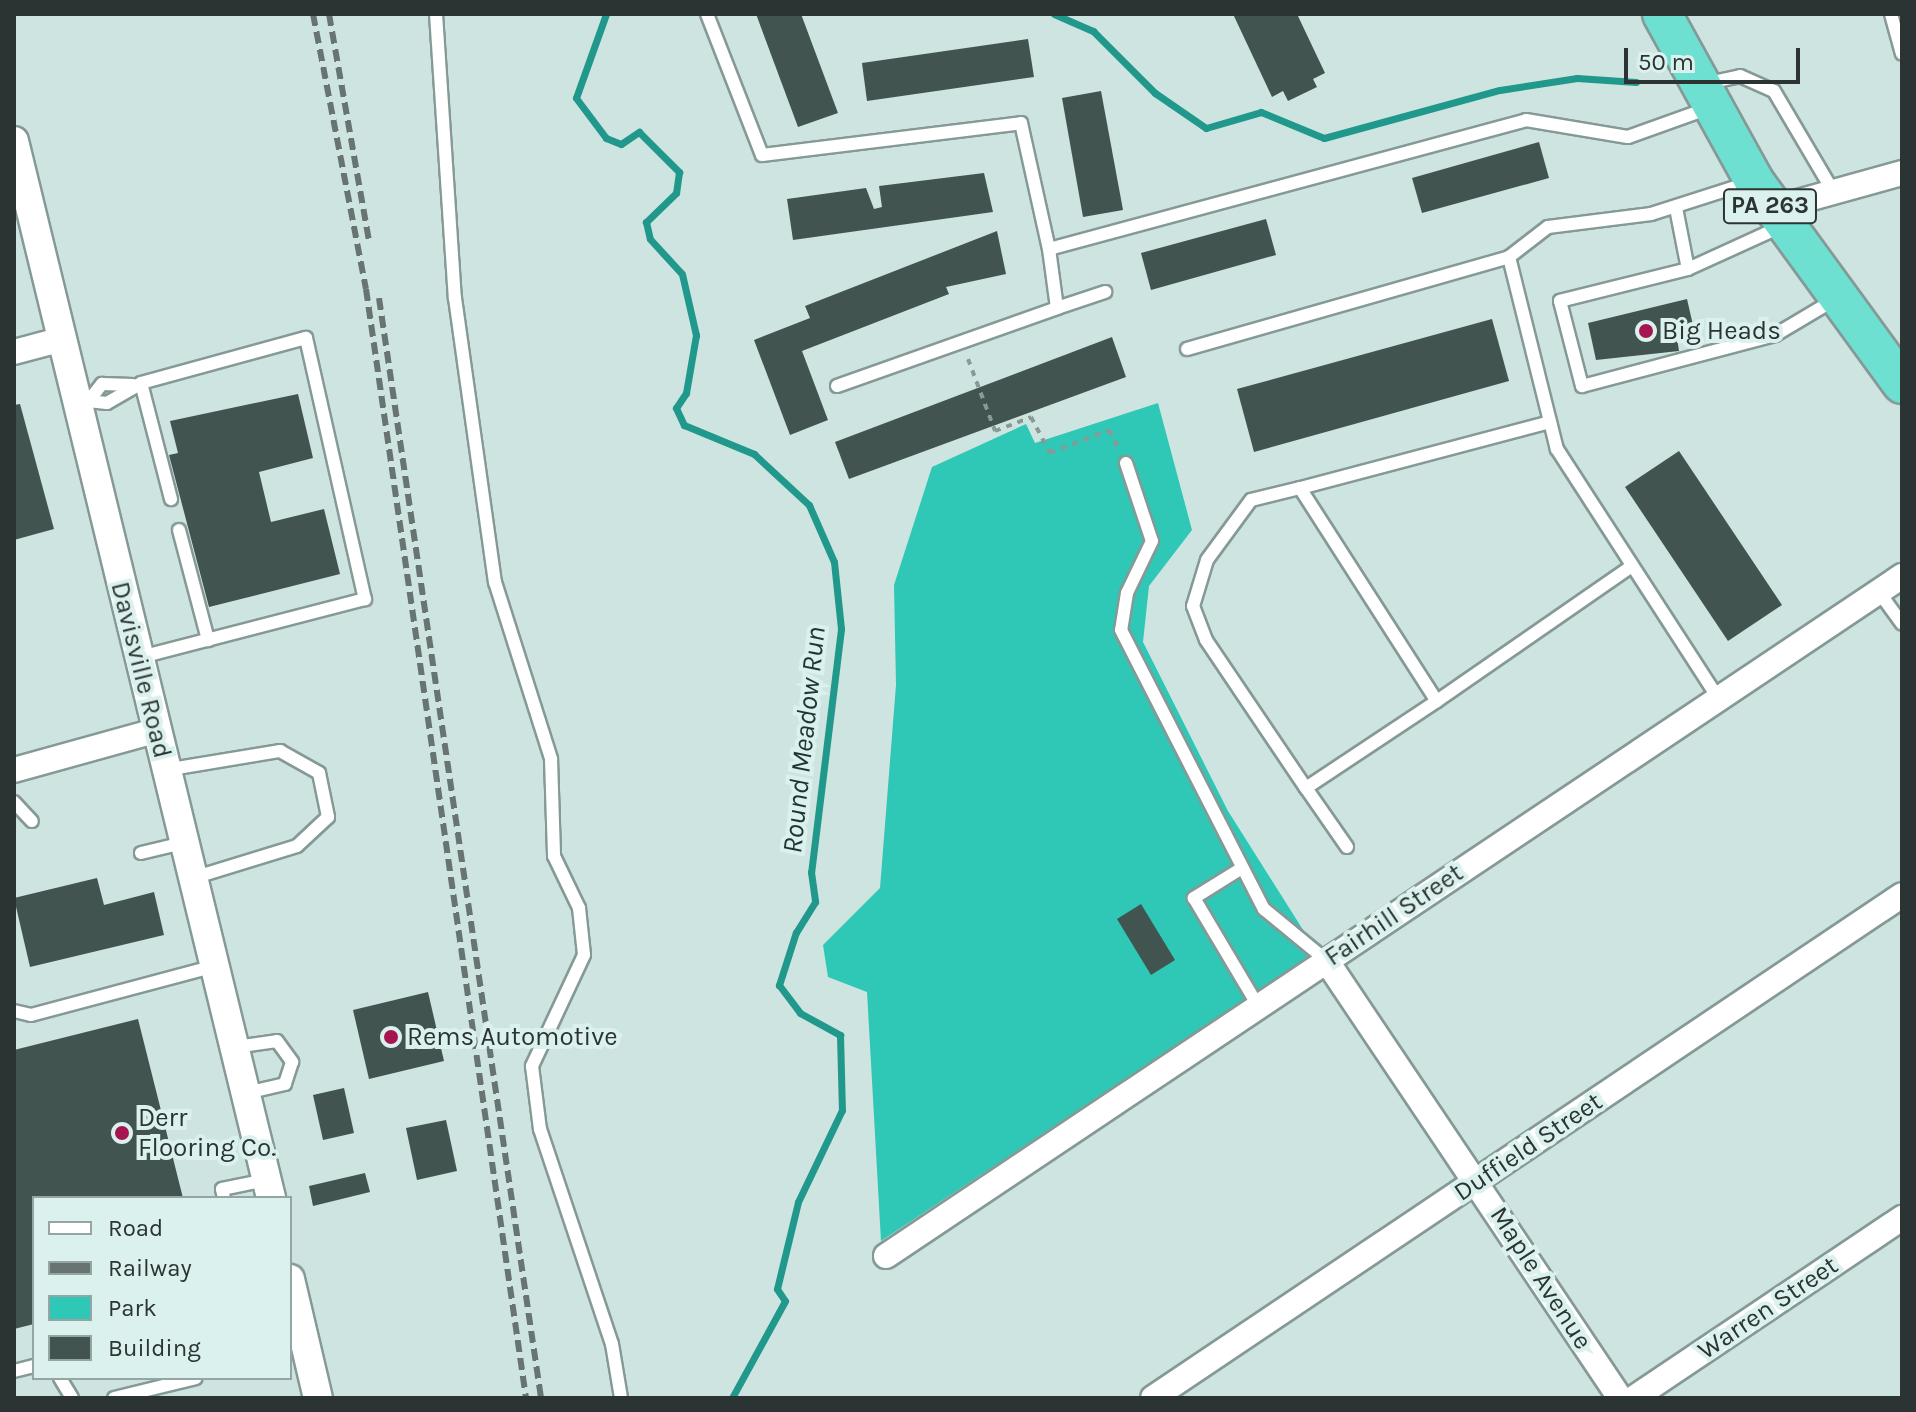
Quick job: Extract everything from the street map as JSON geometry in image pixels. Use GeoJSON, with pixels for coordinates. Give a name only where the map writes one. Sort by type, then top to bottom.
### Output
{"type":"FeatureCollection","features":[{"type":"Feature","properties":{"kind":"highway","name":"PA 263"},"geometry":{"type":"LineString","coordinates":[[1662,14],[1703,97],[1770,205],[1902,384]]}},
{"type":"Feature","properties":{"kind":"street","name":"Davisville Road"},"geometry":{"type":"LineString","coordinates":[[14,141],[63,339],[84,399],[137,657],[268,1189]]}},
{"type":"Feature","properties":{"kind":"street"},"geometry":{"type":"LineString","coordinates":[[1770,205],[1834,193],[1902,173]]}},
{"type":"Feature","properties":{"kind":"street"},"geometry":{"type":"LineString","coordinates":[[14,352],[63,339]]}},
{"type":"Feature","properties":{"kind":"street","name":"Fairhill Street"},"geometry":{"type":"LineString","coordinates":[[886,1256],[1902,576]]}},
{"type":"Feature","properties":{"kind":"street"},"geometry":{"type":"LineString","coordinates":[[14,770],[155,731]]}},
{"type":"Feature","properties":{"kind":"street","name":"Duffield Street"},"geometry":{"type":"LineString","coordinates":[[1153,1398],[1902,895]]}},
{"type":"Feature","properties":{"kind":"street","name":"Maple Avenue"},"geometry":{"type":"LineString","coordinates":[[1326,960],[1620,1398]]}},
{"type":"Feature","properties":{"kind":"street","name":"Warren Street"},"geometry":{"type":"LineString","coordinates":[[1634,1398],[1902,1218]]}},
{"type":"Feature","properties":{"kind":"street"},"geometry":{"type":"LineString","coordinates":[[292,1288],[318,1398]]}},
{"type":"Feature","properties":{"kind":"lane"},"geometry":{"type":"LineString","coordinates":[[436,14],[455,298],[478,477],[495,582],[551,759],[554,856],[579,908],[584,955],[532,1066],[540,1129],[612,1344],[621,1398]]}},
{"type":"Feature","properties":{"kind":"lane"},"geometry":{"type":"LineString","coordinates":[[707,14],[762,155],[1021,123],[1049,249],[1057,308]]}},
{"type":"Feature","properties":{"kind":"lane"},"geometry":{"type":"LineString","coordinates":[[1891,14],[1902,54]]}},
{"type":"Feature","properties":{"kind":"lane"},"geometry":{"type":"LineString","coordinates":[[1049,249],[1526,120],[1628,137],[1703,97],[1758,79],[1774,91],[1834,193]]}},
{"type":"Feature","properties":{"kind":"lane"},"geometry":{"type":"LineString","coordinates":[[1187,349],[1509,257],[1548,227],[1676,208],[1770,205]]}},
{"type":"Feature","properties":{"kind":"lane"},"geometry":{"type":"LineString","coordinates":[[1770,205],[1688,269],[1560,301],[1582,386],[1775,335],[1837,299]]}},
{"type":"Feature","properties":{"kind":"lane"},"geometry":{"type":"LineString","coordinates":[[1676,208],[1688,269]]}},
{"type":"Feature","properties":{"kind":"lane"},"geometry":{"type":"LineString","coordinates":[[1509,257],[1557,449],[1719,699]]}},
{"type":"Feature","properties":{"kind":"lane"},"geometry":{"type":"LineString","coordinates":[[837,386],[1105,292]]}},
{"type":"Feature","properties":{"kind":"lane"},"geometry":{"type":"LineString","coordinates":[[84,399],[102,384],[137,384],[306,338],[365,599],[137,657]]}},
{"type":"Feature","properties":{"kind":"lane"},"geometry":{"type":"LineString","coordinates":[[137,384],[171,499]]}},
{"type":"Feature","properties":{"kind":"lane"},"geometry":{"type":"LineString","coordinates":[[1347,847],[1206,640],[1193,606],[1207,560],[1251,500],[1550,422]]}},
{"type":"Feature","properties":{"kind":"lane"},"geometry":{"type":"LineString","coordinates":[[1126,463],[1152,541],[1127,593],[1121,630],[1264,909],[1326,960]]}},
{"type":"Feature","properties":{"kind":"lane"},"geometry":{"type":"LineString","coordinates":[[1300,488],[1437,701]]}},
{"type":"Feature","properties":{"kind":"lane"},"geometry":{"type":"LineString","coordinates":[[179,530],[208,640]]}},
{"type":"Feature","properties":{"kind":"lane"},"geometry":{"type":"LineString","coordinates":[[1306,788],[1632,566]]}},
{"type":"Feature","properties":{"kind":"lane"},"geometry":{"type":"LineString","coordinates":[[1879,592],[1902,624]]}},
{"type":"Feature","properties":{"kind":"lane"},"geometry":{"type":"LineString","coordinates":[[165,770],[280,751],[319,773],[328,817],[297,846],[191,878]]}},
{"type":"Feature","properties":{"kind":"lane"},"geometry":{"type":"LineString","coordinates":[[14,802],[32,821]]}},
{"type":"Feature","properties":{"kind":"lane"},"geometry":{"type":"LineString","coordinates":[[141,853],[183,843]]}},
{"type":"Feature","properties":{"kind":"lane"},"geometry":{"type":"LineString","coordinates":[[1242,868],[1194,898],[1258,1006]]}},
{"type":"Feature","properties":{"kind":"lane"},"geometry":{"type":"LineString","coordinates":[[14,1011],[31,1015],[212,967]]}},
{"type":"Feature","properties":{"kind":"lane"},"geometry":{"type":"LineString","coordinates":[[232,1048],[277,1041],[292,1062],[285,1084],[244,1094]]}},
{"type":"Feature","properties":{"kind":"lane"},"geometry":{"type":"LineString","coordinates":[[224,1196],[222,1189],[268,1189]]}},
{"type":"Feature","properties":{"kind":"lane"},"geometry":{"type":"LineString","coordinates":[[61,1380],[72,1398]]}},
{"type":"Feature","properties":{"kind":"lane"},"geometry":{"type":"LineString","coordinates":[[114,1398],[188,1380]]}},
{"type":"Feature","properties":{"kind":"path"},"geometry":{"type":"LineString","coordinates":[[961,342],[995,431],[1031,417],[1050,453],[1109,430],[1126,463]]}},
{"type":"Feature","properties":{"kind":"green space"},"geometry":{"type":"Polygon","coordinates":[[[1158,403],[1192,530],[1149,586],[1143,642],[1228,811],[1317,952],[881,1241],[867,992],[828,977],[823,945],[880,888],[896,685],[894,585],[932,467],[1026,424],[1035,443],[1158,403]]]}},
{"type":"Feature","properties":{"kind":"building"},"geometry":{"type":"Polygon","coordinates":[[[756,14],[801,14],[838,113],[798,127],[756,14]]]}},
{"type":"Feature","properties":{"kind":"building"},"geometry":{"type":"Polygon","coordinates":[[[1233,14],[1297,14],[1325,73],[1313,79],[1317,87],[1288,101],[1283,91],[1272,97],[1233,14]]]}},
{"type":"Feature","properties":{"kind":"building"},"geometry":{"type":"Polygon","coordinates":[[[1028,39],[1034,77],[867,101],[862,63],[1028,39]]]}},
{"type":"Feature","properties":{"kind":"building"},"geometry":{"type":"Polygon","coordinates":[[[1101,91],[1123,210],[1083,217],[1062,98],[1101,91]]]}},
{"type":"Feature","properties":{"kind":"building"},"geometry":{"type":"Polygon","coordinates":[[[1539,142],[1549,178],[1422,213],[1412,178],[1539,142]]]}},
{"type":"Feature","properties":{"kind":"building"},"geometry":{"type":"Polygon","coordinates":[[[984,173],[993,212],[793,240],[787,199],[866,188],[874,209],[882,207],[879,186],[984,173]]]}},
{"type":"Feature","properties":{"kind":"building"},"geometry":{"type":"Polygon","coordinates":[[[1266,219],[1276,255],[1151,290],[1141,253],[1266,219]]]}},
{"type":"Feature","properties":{"kind":"building"},"geometry":{"type":"Polygon","coordinates":[[[997,231],[1006,274],[946,287],[949,294],[802,351],[828,420],[790,435],[754,340],[810,318],[805,306],[997,231]]]}},
{"type":"Feature","properties":{"kind":"building"},"geometry":{"type":"Polygon","coordinates":[[[1687,299],[1695,334],[1677,338],[1679,351],[1596,360],[1588,323],[1687,299]]]}},
{"type":"Feature","properties":{"kind":"building"},"geometry":{"type":"Polygon","coordinates":[[[1492,319],[1509,381],[1254,452],[1237,389],[1492,319]]]}},
{"type":"Feature","properties":{"kind":"building"},"geometry":{"type":"Polygon","coordinates":[[[1112,337],[1126,377],[849,479],[835,442],[1112,337]]]}},
{"type":"Feature","properties":{"kind":"building"},"geometry":{"type":"Polygon","coordinates":[[[298,394],[313,458],[259,472],[271,522],[324,509],[340,574],[209,607],[169,455],[178,453],[170,421],[298,394]]]}},
{"type":"Feature","properties":{"kind":"building"},"geometry":{"type":"Polygon","coordinates":[[[20,404],[54,529],[14,540],[14,405],[20,404]]]}},
{"type":"Feature","properties":{"kind":"building"},"geometry":{"type":"Polygon","coordinates":[[[1679,451],[1782,605],[1728,641],[1625,487],[1679,451]]]}},
{"type":"Feature","properties":{"kind":"building"},"geometry":{"type":"Polygon","coordinates":[[[97,878],[104,905],[154,892],[164,935],[30,967],[14,898],[97,878]]]}},
{"type":"Feature","properties":{"kind":"building"},"geometry":{"type":"Polygon","coordinates":[[[1141,904],[1175,960],[1151,975],[1117,919],[1141,904]]]}},
{"type":"Feature","properties":{"kind":"building"},"geometry":{"type":"Polygon","coordinates":[[[428,992],[444,1061],[369,1079],[353,1010],[428,992]]]}},
{"type":"Feature","properties":{"kind":"building"},"geometry":{"type":"Polygon","coordinates":[[[138,1019],[182,1196],[32,1196],[32,1324],[14,1329],[14,1050],[138,1019]]]}},
{"type":"Feature","properties":{"kind":"building"},"geometry":{"type":"Polygon","coordinates":[[[344,1088],[354,1133],[323,1140],[313,1095],[344,1088]]]}},
{"type":"Feature","properties":{"kind":"building"},"geometry":{"type":"Polygon","coordinates":[[[446,1120],[457,1171],[417,1180],[406,1128],[446,1120]]]}},
{"type":"Feature","properties":{"kind":"building"},"geometry":{"type":"Polygon","coordinates":[[[365,1173],[370,1192],[313,1206],[309,1186],[365,1173]]]}},
{"type":"Feature","properties":{"kind":"waterway","name":"Round Meadow Run"},"geometry":{"type":"LineString","coordinates":[[606,14],[576,98],[606,138],[621,144],[639,132],[679,172],[676,193],[646,222],[650,239],[682,274],[696,335],[686,393],[676,408],[684,425],[754,454],[809,505],[834,562],[841,629],[811,872],[815,902],[796,932],[779,985],[800,1013],[840,1035],[842,1110],[798,1202],[777,1289],[785,1301],[732,1398]]}},
{"type":"Feature","properties":{"kind":"waterway"},"geometry":{"type":"LineString","coordinates":[[1054,14],[1093,31],[1155,93],[1206,128],[1261,112],[1324,138],[1500,90],[1577,78],[1636,82]]}},
{"type":"Feature","properties":{"kind":"railway"},"geometry":{"type":"LineString","coordinates":[[313,14],[366,289],[526,1398]]}},
{"type":"Feature","properties":{"kind":"railway"},"geometry":{"type":"LineString","coordinates":[[329,14],[369,242]]}},
{"type":"Feature","properties":{"kind":"railway"},"geometry":{"type":"LineString","coordinates":[[379,298],[541,1398]]}},
{"type":"Feature","properties":{"kind":"place","name":"Big Heads"},"geometry":{"type":"Point","coordinates":[1646,331]}},
{"type":"Feature","properties":{"kind":"place","name":"Rems Automotive"},"geometry":{"type":"Point","coordinates":[391,1037]}},
{"type":"Feature","properties":{"kind":"place","name":"Derr Flooring Co."},"geometry":{"type":"Point","coordinates":[122,1133]}}]}
